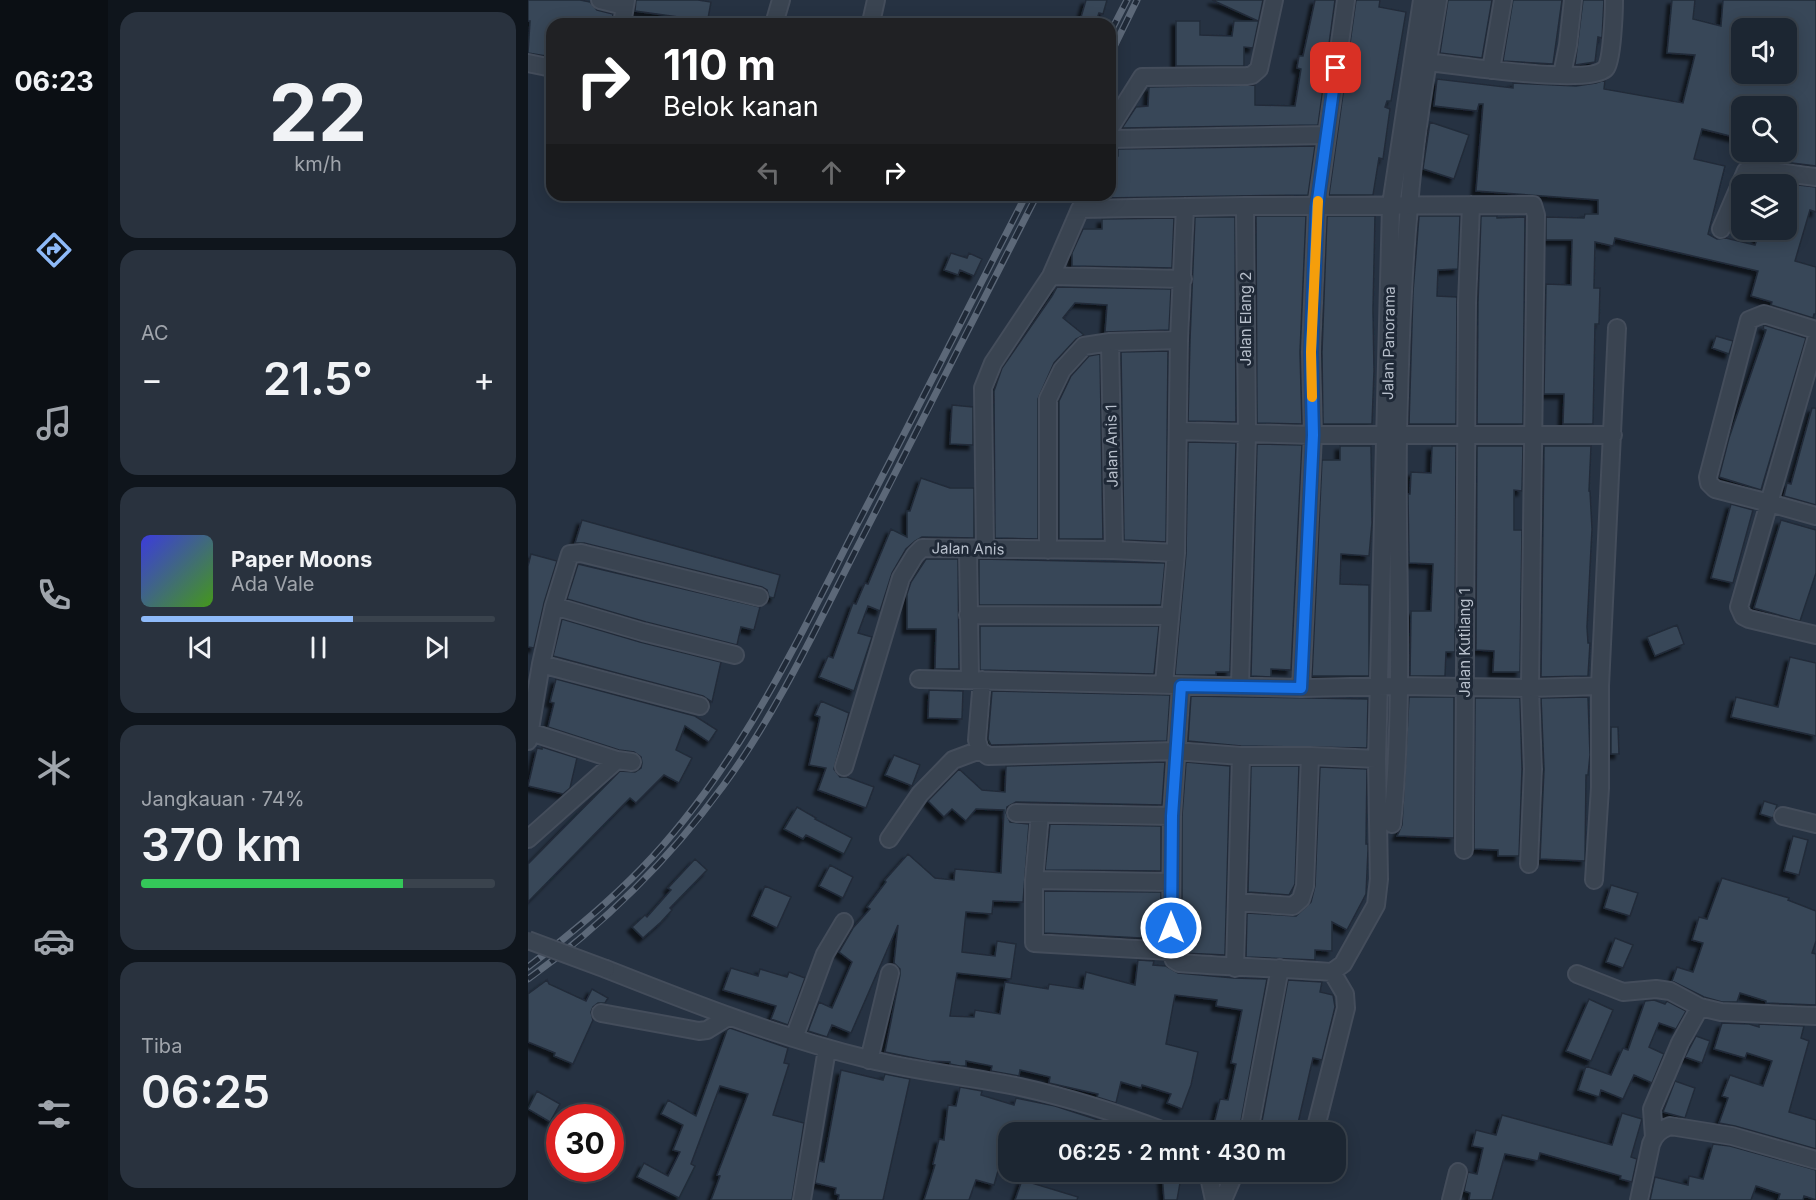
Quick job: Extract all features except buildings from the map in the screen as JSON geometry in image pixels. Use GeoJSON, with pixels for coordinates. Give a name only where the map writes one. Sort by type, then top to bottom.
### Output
{"type":"FeatureCollection","features":[{"type":"Feature","properties":{"kind":"street"},"geometry":{"type":"LineString","coordinates":[[600,0],[625,3],[623,18]]}},
{"type":"Feature","properties":{"kind":"street"},"geometry":{"type":"LineString","coordinates":[[776,18],[781,0]]}},
{"type":"Feature","properties":{"kind":"street"},"geometry":{"type":"LineString","coordinates":[[872,18],[876,0]]}},
{"type":"Feature","properties":{"kind":"street"},"geometry":{"type":"LineString","coordinates":[[1116,118],[1142,77],[1252,75],[1259,69],[1274,0]]}},
{"type":"Feature","properties":{"kind":"street"},"geometry":{"type":"LineString","coordinates":[[1301,688],[1313,435],[1311,352],[1317,207],[1346,0]]}},
{"type":"Feature","properties":{"kind":"street","name":"Jalan Panorama"},"geometry":{"type":"LineString","coordinates":[[1332,972],[1343,964],[1376,905],[1379,879],[1377,759],[1379,687],[1393,435],[1391,205],[1422,0]]}},
{"type":"Feature","properties":{"kind":"street"},"geometry":{"type":"LineString","coordinates":[[1392,824],[1400,686],[1393,435],[1409,205],[1438,0]]}},
{"type":"Feature","properties":{"kind":"street"},"geometry":{"type":"LineString","coordinates":[[1491,70],[1503,0]]}},
{"type":"Feature","properties":{"kind":"street"},"geometry":{"type":"LineString","coordinates":[[1562,75],[1573,0]]}},
{"type":"Feature","properties":{"kind":"street"},"geometry":{"type":"LineString","coordinates":[[1428,62],[1491,70],[1589,75],[1607,68],[1614,21],[1614,0]]}},
{"type":"Feature","properties":{"kind":"street"},"geometry":{"type":"LineString","coordinates":[[528,63],[546,67]]}},
{"type":"Feature","properties":{"kind":"street"},"geometry":{"type":"LineString","coordinates":[[1116,139],[1327,135]]}},
{"type":"Feature","properties":{"kind":"street"},"geometry":{"type":"LineString","coordinates":[[1721,229],[1746,171],[1816,177]]}},
{"type":"Feature","properties":{"kind":"street"},"geometry":{"type":"LineString","coordinates":[[1081,201],[1051,276],[993,363],[984,388],[977,549],[968,615],[976,679],[977,740],[980,750],[987,756],[1175,751],[1241,756],[1377,759]]}},
{"type":"Feature","properties":{"kind":"street"},"geometry":{"type":"LineString","coordinates":[[1077,212],[1083,208],[1245,206],[1530,204],[1535,208],[1530,688],[1533,769],[1529,864]]}},
{"type":"Feature","properties":{"kind":"street","name":"Jalan Kutilang 1"},"geometry":{"type":"LineString","coordinates":[[1464,850],[1467,303],[1471,205]]}},
{"type":"Feature","properties":{"kind":"street","name":"Jalan Elang 2"},"geometry":{"type":"LineString","coordinates":[[1240,686],[1247,433],[1245,206]]}},
{"type":"Feature","properties":{"kind":"street"},"geometry":{"type":"LineString","coordinates":[[1185,207],[1179,340],[1176,553],[1169,616],[1175,751],[1171,951],[1174,960],[1179,963],[1332,972],[1345,994],[1346,1008],[1317,1122]]}},
{"type":"Feature","properties":{"kind":"street"},"geometry":{"type":"LineString","coordinates":[[1051,276],[1183,279]]}},
{"type":"Feature","properties":{"kind":"street"},"geometry":{"type":"LineString","coordinates":[[1816,330],[1764,314],[1749,320],[1708,477],[1709,483],[1715,489],[1816,516]]}},
{"type":"Feature","properties":{"kind":"street"},"geometry":{"type":"LineString","coordinates":[[1594,880],[1600,788],[1600,686],[1617,328]]}},
{"type":"Feature","properties":{"kind":"street"},"geometry":{"type":"LineString","coordinates":[[1047,550],[1049,394],[1062,369],[1081,347],[1110,342],[1179,340]]}},
{"type":"Feature","properties":{"kind":"street"},"geometry":{"type":"LineString","coordinates":[[1816,340],[1739,607],[1740,612],[1749,619],[1816,635]]}},
{"type":"Feature","properties":{"kind":"street","name":"Jalan Anis 1"},"geometry":{"type":"LineString","coordinates":[[1110,342],[1114,550]]}},
{"type":"Feature","properties":{"kind":"street"},"geometry":{"type":"LineString","coordinates":[[1178,430],[1313,435],[1613,435]]}},
{"type":"Feature","properties":{"kind":"street","name":"Jalan Anis"},"geometry":{"type":"LineString","coordinates":[[844,767],[893,603],[906,567],[922,548],[1176,553]]}},
{"type":"Feature","properties":{"kind":"street"},"geometry":{"type":"LineString","coordinates":[[528,839],[625,761],[529,736],[541,664],[567,558],[575,552],[759,597]]}},
{"type":"Feature","properties":{"kind":"street"},"geometry":{"type":"LineString","coordinates":[[554,606],[643,632],[735,655]]}},
{"type":"Feature","properties":{"kind":"street"},"geometry":{"type":"LineString","coordinates":[[968,615],[1169,616]]}},
{"type":"Feature","properties":{"kind":"street"},"geometry":{"type":"LineString","coordinates":[[541,664],[700,706]]}},
{"type":"Feature","properties":{"kind":"street"},"geometry":{"type":"LineString","coordinates":[[919,679],[1301,688],[1600,686]]}},
{"type":"Feature","properties":{"kind":"street"},"geometry":{"type":"LineString","coordinates":[[889,839],[920,795],[953,760],[980,750]]}},
{"type":"Feature","properties":{"kind":"street"},"geometry":{"type":"LineString","coordinates":[[1235,968],[1241,756]]}},
{"type":"Feature","properties":{"kind":"street"},"geometry":{"type":"LineString","coordinates":[[1237,902],[1293,906],[1300,899],[1305,886],[1310,756]]}},
{"type":"Feature","properties":{"kind":"street"},"geometry":{"type":"LineString","coordinates":[[1016,813],[1172,816]]}},
{"type":"Feature","properties":{"kind":"street"},"geometry":{"type":"LineString","coordinates":[[1040,814],[1034,880],[1034,943],[1171,951]]}},
{"type":"Feature","properties":{"kind":"street"},"geometry":{"type":"LineString","coordinates":[[1783,816],[1816,824]]}},
{"type":"Feature","properties":{"kind":"street"},"geometry":{"type":"LineString","coordinates":[[1034,880],[1171,882]]}},
{"type":"Feature","properties":{"kind":"street"},"geometry":{"type":"LineString","coordinates":[[794,1038],[825,954],[844,922]]}},
{"type":"Feature","properties":{"kind":"street"},"geometry":{"type":"LineString","coordinates":[[528,940],[728,1017],[827,1048],[869,1060],[1020,1087],[1101,1109],[1138,1122]]}},
{"type":"Feature","properties":{"kind":"street"},"geometry":{"type":"LineString","coordinates":[[1251,1122],[1280,968]]}},
{"type":"Feature","properties":{"kind":"street"},"geometry":{"type":"LineString","coordinates":[[869,1060],[890,973]]}},
{"type":"Feature","properties":{"kind":"street"},"geometry":{"type":"LineString","coordinates":[[1577,974],[1623,992],[1656,989],[1670,991],[1700,1007],[1721,1012],[1816,1017]]}},
{"type":"Feature","properties":{"kind":"street"},"geometry":{"type":"LineString","coordinates":[[1639,1200],[1654,1137],[1652,1109],[1680,1043],[1700,1007]]}},
{"type":"Feature","properties":{"kind":"street"},"geometry":{"type":"LineString","coordinates":[[601,1013],[699,1031],[707,1030],[728,1017]]}},
{"type":"Feature","properties":{"kind":"street"},"geometry":{"type":"LineString","coordinates":[[802,1200],[827,1048]]}},
{"type":"Feature","properties":{"kind":"street"},"geometry":{"type":"LineString","coordinates":[[1654,1137],[1661,1129],[1670,1126],[1732,1136],[1816,1160]]}},
{"type":"Feature","properties":{"kind":"street"},"geometry":{"type":"LineString","coordinates":[[1451,1200],[1458,1172]]}},
{"type":"Feature","properties":{"kind":"street"},"geometry":{"type":"LineString","coordinates":[[1210,1182],[1214,1200]]}},
{"type":"Feature","properties":{"kind":"street"},"geometry":{"type":"LineString","coordinates":[[1223,1200],[1231,1182]]}},
{"type":"Feature","properties":{"kind":"railway"},"geometry":{"type":"LineString","coordinates":[[1116,21],[1127,0]]}},
{"type":"Feature","properties":{"kind":"railway"},"geometry":{"type":"LineString","coordinates":[[1116,43],[1137,0]]}},
{"type":"Feature","properties":{"kind":"railway"},"geometry":{"type":"LineString","coordinates":[[528,967],[586,920],[641,869],[675,831],[736,748],[787,660],[1023,201]]}},
{"type":"Feature","properties":{"kind":"railway"},"geometry":{"type":"LineString","coordinates":[[528,979],[582,937],[657,866],[702,814],[743,757],[797,665],[1034,201]]}},
{"type":"Feature","properties":{"kind":"slow traffic"},"geometry":{"type":"LineString","coordinates":[[1312,397],[1311,352],[1318,201]]}},
{"type":"Feature","properties":{"kind":"route"},"geometry":{"type":"LineString","coordinates":[[1171,928],[1172,816],[1181,686],[1301,688],[1313,435],[1311,352],[1317,207],[1336,68]]}}]}
